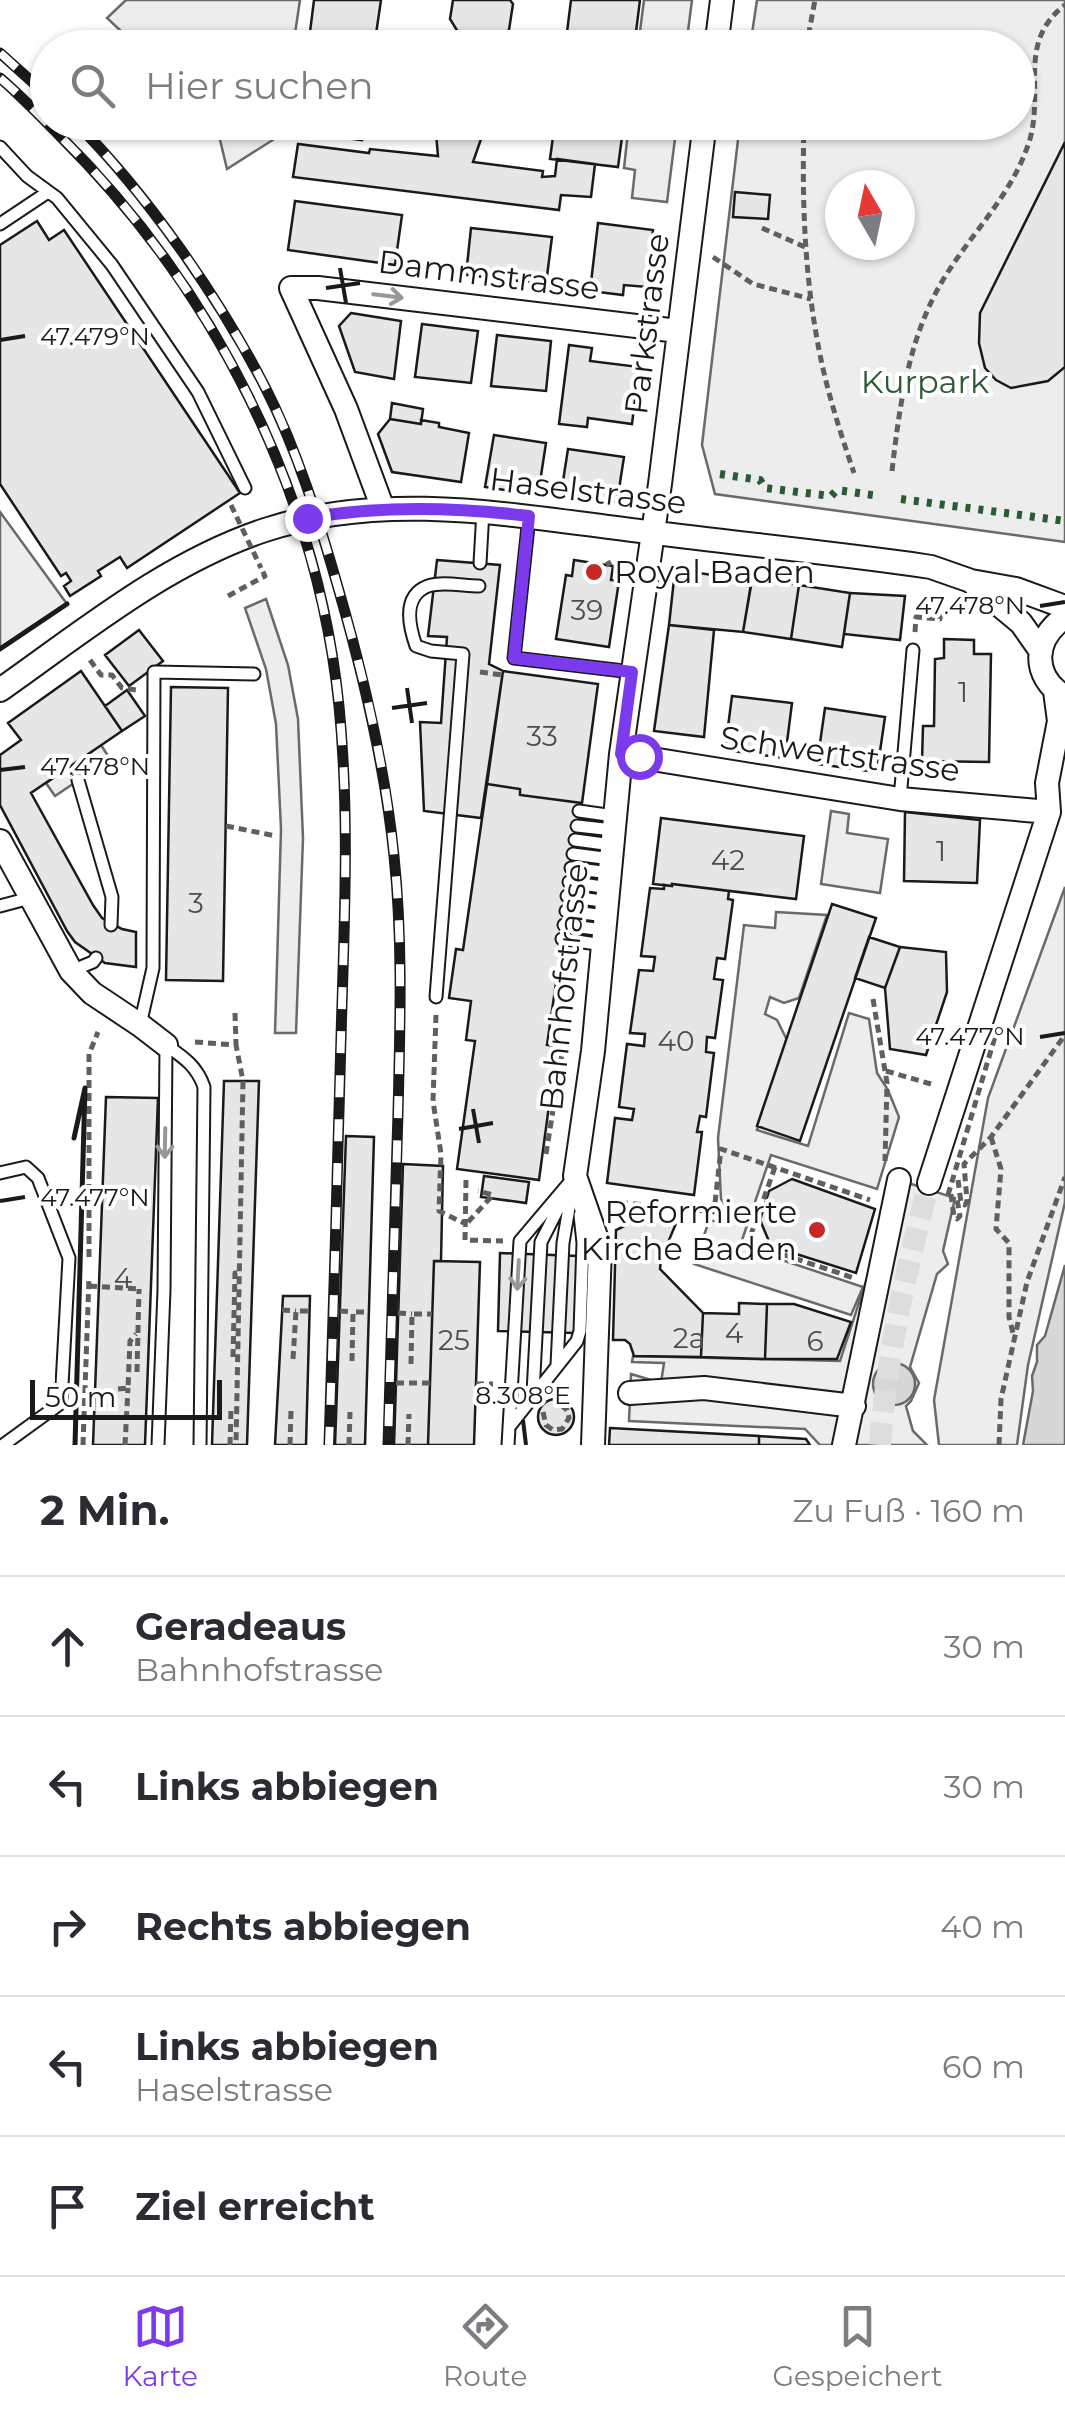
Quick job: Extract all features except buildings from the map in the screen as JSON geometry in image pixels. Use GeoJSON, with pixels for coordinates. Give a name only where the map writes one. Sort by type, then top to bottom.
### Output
{"type":"FeatureCollection","features":[{"type":"Feature","properties":{"kind":"street"},"geometry":{"type":"LineString","coordinates":[[718,30],[722,0]]}},
{"type":"Feature","properties":{"kind":"street","name":"Parkstrasse"},"geometry":{"type":"LineString","coordinates":[[653,533],[703,140]]}},
{"type":"Feature","properties":{"kind":"street","name":"Dammstrasse"},"geometry":{"type":"LineString","coordinates":[[384,508],[346,409],[292,288],[678,330]]}},
{"type":"Feature","properties":{"kind":"street","name":"Haselstrasse"},"geometry":{"type":"LineString","coordinates":[[0,690],[94,623],[198,557],[290,522],[384,508],[483,511],[911,564],[1016,589],[1065,607]]}},
{"type":"Feature","properties":{"kind":"street","name":"Bahnhofstrasse"},"geometry":{"type":"LineString","coordinates":[[575,1176],[594,1051],[621,754],[653,533]]}},
{"type":"Feature","properties":{"kind":"street","name":"Haselstrasse"},"geometry":{"type":"LineString","coordinates":[[972,581],[1021,624],[1040,650]]}},
{"type":"Feature","properties":{"kind":"street"},"geometry":{"type":"LineString","coordinates":[[946,1189],[1057,803],[1047,782],[1060,694],[1045,679],[1040,650],[1045,636],[1065,617]]}},
{"type":"Feature","properties":{"kind":"street","name":"Schwertstrasse"},"geometry":{"type":"LineString","coordinates":[[621,754],[900,800],[1057,803]]}},
{"type":"Feature","properties":{"kind":"street"},"geometry":{"type":"LineString","coordinates":[[0,842],[72,971],[92,993],[166,1046]]}},
{"type":"Feature","properties":{"kind":"street"},"geometry":{"type":"LineString","coordinates":[[844,1445],[893,1208],[891,1174]]}},
{"type":"Feature","properties":{"kind":"street"},"geometry":{"type":"LineString","coordinates":[[575,1176],[600,1248],[594,1445]]}},
{"type":"Feature","properties":{"kind":"street"},"geometry":{"type":"LineString","coordinates":[[663,1373],[704,1388]]}},
{"type":"Feature","properties":{"kind":"street"},"geometry":{"type":"LineString","coordinates":[[630,1393],[704,1388],[854,1406]]}},
{"type":"Feature","properties":{"kind":"lane"},"geometry":{"type":"LineString","coordinates":[[0,147],[27,176],[56,198],[112,265],[198,392],[244,488]]}},
{"type":"Feature","properties":{"kind":"lane"},"geometry":{"type":"LineString","coordinates":[[0,224],[48,192]]}},
{"type":"Feature","properties":{"kind":"lane"},"geometry":{"type":"LineString","coordinates":[[480,564],[483,511]]}},
{"type":"Feature","properties":{"kind":"lane"},"geometry":{"type":"LineString","coordinates":[[529,516],[514,658],[632,672]]}},
{"type":"Feature","properties":{"kind":"lane"},"geometry":{"type":"LineString","coordinates":[[436,997],[463,654],[416,646],[409,609],[418,593],[428,586],[479,586]]}},
{"type":"Feature","properties":{"kind":"lane"},"geometry":{"type":"LineString","coordinates":[[900,800],[913,650]]}},
{"type":"Feature","properties":{"kind":"lane"},"geometry":{"type":"LineString","coordinates":[[140,1025],[153,968],[154,672],[254,674]]}},
{"type":"Feature","properties":{"kind":"lane"},"geometry":{"type":"LineString","coordinates":[[78,780],[112,897],[111,925]]}},
{"type":"Feature","properties":{"kind":"lane"},"geometry":{"type":"LineString","coordinates":[[579,811],[609,880]]}},
{"type":"Feature","properties":{"kind":"lane"},"geometry":{"type":"LineString","coordinates":[[577,826],[609,880]]}},
{"type":"Feature","properties":{"kind":"lane"},"geometry":{"type":"LineString","coordinates":[[575,840],[609,880]]}},
{"type":"Feature","properties":{"kind":"lane"},"geometry":{"type":"LineString","coordinates":[[573,854],[609,880]]}},
{"type":"Feature","properties":{"kind":"lane"},"geometry":{"type":"LineString","coordinates":[[572,868],[609,880]]}},
{"type":"Feature","properties":{"kind":"lane"},"geometry":{"type":"LineString","coordinates":[[569,882],[609,880]]}},
{"type":"Feature","properties":{"kind":"lane"},"geometry":{"type":"LineString","coordinates":[[568,896],[609,880]]}},
{"type":"Feature","properties":{"kind":"lane"},"geometry":{"type":"LineString","coordinates":[[566,910],[609,880]]}},
{"type":"Feature","properties":{"kind":"lane"},"geometry":{"type":"LineString","coordinates":[[564,924],[609,880]]}},
{"type":"Feature","properties":{"kind":"lane"},"geometry":{"type":"LineString","coordinates":[[562,939],[609,880]]}},
{"type":"Feature","properties":{"kind":"lane"},"geometry":{"type":"LineString","coordinates":[[0,906],[30,898]]}},
{"type":"Feature","properties":{"kind":"lane"},"geometry":{"type":"LineString","coordinates":[[72,971],[96,958]]}},
{"type":"Feature","properties":{"kind":"lane"},"geometry":{"type":"LineString","coordinates":[[158,1445],[166,1046]]}},
{"type":"Feature","properties":{"kind":"lane"},"geometry":{"type":"LineString","coordinates":[[166,1046],[189,1062],[200,1074],[204,1087],[200,1445]]}},
{"type":"Feature","properties":{"kind":"lane"},"geometry":{"type":"LineString","coordinates":[[0,1173],[26,1167],[38,1178],[69,1258],[62,1403],[4,1445]]}},
{"type":"Feature","properties":{"kind":"lane"},"geometry":{"type":"LineString","coordinates":[[509,1427],[577,1341],[580,1331],[583,1243],[575,1176]]}},
{"type":"Feature","properties":{"kind":"lane"},"geometry":{"type":"LineString","coordinates":[[557,1366],[563,1243],[575,1176]]}},
{"type":"Feature","properties":{"kind":"lane"},"geometry":{"type":"LineString","coordinates":[[533,1396],[541,1242],[575,1176]]}},
{"type":"Feature","properties":{"kind":"lane"},"geometry":{"type":"LineString","coordinates":[[508,1445],[520,1241],[575,1176]]}},
{"type":"Feature","properties":{"kind":"path"},"geometry":{"type":"LineString","coordinates":[[809,30],[815,0]]}},
{"type":"Feature","properties":{"kind":"path"},"geometry":{"type":"LineString","coordinates":[[1035,61],[1038,40],[1048,21],[1065,4]]}},
{"type":"Feature","properties":{"kind":"path"},"geometry":{"type":"LineString","coordinates":[[803,140],[802,185],[811,299],[825,376],[854,473]]}},
{"type":"Feature","properties":{"kind":"path"},"geometry":{"type":"LineString","coordinates":[[892,471],[906,375],[919,326],[946,276],[1018,171],[1028,140]]}},
{"type":"Feature","properties":{"kind":"path"},"geometry":{"type":"LineString","coordinates":[[762,228],[806,246]]}},
{"type":"Feature","properties":{"kind":"path"},"geometry":{"type":"LineString","coordinates":[[713,257],[754,284],[811,299]]}},
{"type":"Feature","properties":{"kind":"path"},"geometry":{"type":"LineString","coordinates":[[228,596],[265,576],[231,505]]}},
{"type":"Feature","properties":{"kind":"path"},"geometry":{"type":"LineString","coordinates":[[913,650],[916,617],[940,619],[943,596]]}},
{"type":"Feature","properties":{"kind":"path"},"geometry":{"type":"LineString","coordinates":[[90,660],[101,675],[112,675],[122,688]]}},
{"type":"Feature","properties":{"kind":"path"},"geometry":{"type":"LineString","coordinates":[[226,826],[276,836]]}},
{"type":"Feature","properties":{"kind":"path"},"geometry":{"type":"LineString","coordinates":[[436,997],[432,1101],[441,1154],[439,1212],[466,1224]]}},
{"type":"Feature","properties":{"kind":"path"},"geometry":{"type":"LineString","coordinates":[[873,999],[887,1083],[891,1174]]}},
{"type":"Feature","properties":{"kind":"path"},"geometry":{"type":"LineString","coordinates":[[233,1445],[243,1081],[236,1045],[236,1013]]}},
{"type":"Feature","properties":{"kind":"path"},"geometry":{"type":"LineString","coordinates":[[946,1189],[960,1216],[957,1219],[946,1189],[997,1030]]}},
{"type":"Feature","properties":{"kind":"path"},"geometry":{"type":"LineString","coordinates":[[83,1445],[89,1054],[98,1032]]}},
{"type":"Feature","properties":{"kind":"path"},"geometry":{"type":"LineString","coordinates":[[958,1180],[961,1203],[965,1205],[968,1202],[964,1164],[991,1137],[1065,1035]]}},
{"type":"Feature","properties":{"kind":"path"},"geometry":{"type":"LineString","coordinates":[[546,1154],[564,1041]]}},
{"type":"Feature","properties":{"kind":"path"},"geometry":{"type":"LineString","coordinates":[[194,1042],[236,1045]]}},
{"type":"Feature","properties":{"kind":"path"},"geometry":{"type":"LineString","coordinates":[[885,1070],[931,1084]]}},
{"type":"Feature","properties":{"kind":"path"},"geometry":{"type":"LineString","coordinates":[[991,1137],[1000,1169],[996,1229],[1009,1243],[1008,1317],[1014,1336]]}},
{"type":"Feature","properties":{"kind":"path"},"geometry":{"type":"LineString","coordinates":[[584,1198],[714,1212],[721,1149],[893,1208]]}},
{"type":"Feature","properties":{"kind":"path"},"geometry":{"type":"LineString","coordinates":[[775,1167],[748,1243],[878,1286]]}},
{"type":"Feature","properties":{"kind":"path"},"geometry":{"type":"LineString","coordinates":[[999,1445],[1001,1400],[1027,1282],[1065,1176]]}},
{"type":"Feature","properties":{"kind":"path"},"geometry":{"type":"LineString","coordinates":[[466,1180],[466,1224]]}},
{"type":"Feature","properties":{"kind":"path"},"geometry":{"type":"LineString","coordinates":[[466,1224],[493,1195],[478,1190]]}},
{"type":"Feature","properties":{"kind":"path"},"geometry":{"type":"LineString","coordinates":[[233,1358],[234,1273],[240,1273]]}},
{"type":"Feature","properties":{"kind":"path"},"geometry":{"type":"LineString","coordinates":[[88,1286],[164,1290]]}},
{"type":"Feature","properties":{"kind":"path"},"geometry":{"type":"LineString","coordinates":[[137,1372],[139,1289]]}},
{"type":"Feature","properties":{"kind":"path"},"geometry":{"type":"LineString","coordinates":[[282,1310],[309,1311]]}},
{"type":"Feature","properties":{"kind":"path"},"geometry":{"type":"LineString","coordinates":[[292,1359],[296,1311]]}},
{"type":"Feature","properties":{"kind":"path"},"geometry":{"type":"LineString","coordinates":[[340,1311],[369,1312]]}},
{"type":"Feature","properties":{"kind":"path"},"geometry":{"type":"LineString","coordinates":[[352,1362],[354,1312]]}},
{"type":"Feature","properties":{"kind":"path"},"geometry":{"type":"LineString","coordinates":[[398,1313],[432,1314]]}},
{"type":"Feature","properties":{"kind":"path"},"geometry":{"type":"LineString","coordinates":[[411,1364],[412,1314]]}},
{"type":"Feature","properties":{"kind":"path"},"geometry":{"type":"LineString","coordinates":[[138,1332],[142,1342]]}},
{"type":"Feature","properties":{"kind":"path"},"geometry":{"type":"LineString","coordinates":[[125,1445],[130,1342],[138,1332]]}},
{"type":"Feature","properties":{"kind":"path"},"geometry":{"type":"LineString","coordinates":[[396,1383],[430,1384]]}},
{"type":"Feature","properties":{"kind":"path"},"geometry":{"type":"LineString","coordinates":[[118,1389],[128,1388]]}},
{"type":"Feature","properties":{"kind":"path"},"geometry":{"type":"LineString","coordinates":[[549,1406],[543,1412],[543,1422],[558,1430],[566,1426],[569,1418],[560,1404]]}},
{"type":"Feature","properties":{"kind":"path"},"geometry":{"type":"LineString","coordinates":[[231,1408],[233,1445]]}},
{"type":"Feature","properties":{"kind":"path"},"geometry":{"type":"LineString","coordinates":[[290,1445],[291,1410]]}},
{"type":"Feature","properties":{"kind":"path"},"geometry":{"type":"LineString","coordinates":[[349,1445],[350,1412]]}},
{"type":"Feature","properties":{"kind":"path"},"geometry":{"type":"LineString","coordinates":[[408,1445],[409,1414]]}},
{"type":"Feature","properties":{"kind":"shaded area"},"geometry":{"type":"Polygon","coordinates":[[[126,0],[300,0],[296,30],[120,30],[107,18],[126,0]]]}},
{"type":"Feature","properties":{"kind":"shaded area"},"geometry":{"type":"Polygon","coordinates":[[[644,0],[692,0],[688,30],[640,30],[644,0]]]}},
{"type":"Feature","properties":{"kind":"shaded area","name":"Kurpark"},"geometry":{"type":"Polygon","coordinates":[[[757,0],[1065,0],[1065,542],[715,494],[702,445],[738,140],[1035,140],[1035,30],[753,30],[757,0]]]}},
{"type":"Feature","properties":{"kind":"shaded area"},"geometry":{"type":"Polygon","coordinates":[[[220,140],[273,140],[227,169],[220,140]]]}},
{"type":"Feature","properties":{"kind":"shaded area"},"geometry":{"type":"Polygon","coordinates":[[[627,140],[675,140],[667,202],[632,198],[635,170],[624,168],[627,140]]]}},
{"type":"Feature","properties":{"kind":"shaded area"},"geometry":{"type":"Polygon","coordinates":[[[0,512],[67,604],[0,649],[0,512]]]}},
{"type":"Feature","properties":{"kind":"shaded area"},"geometry":{"type":"Polygon","coordinates":[[[266,599],[288,665],[298,719],[303,838],[296,1033],[275,1033],[281,829],[276,724],[266,669],[245,608],[266,599]]]}},
{"type":"Feature","properties":{"kind":"shaded area"},"geometry":{"type":"Polygon","coordinates":[[[101,745],[110,759],[55,796],[46,783],[101,745]]]}},
{"type":"Feature","properties":{"kind":"shaded area"},"geometry":{"type":"Polygon","coordinates":[[[831,811],[849,814],[847,833],[888,839],[880,893],[821,884],[831,811]]]}},
{"type":"Feature","properties":{"kind":"shaded area"},"geometry":{"type":"Polygon","coordinates":[[[1065,887],[1065,1202],[1028,1365],[1017,1445],[939,1445],[934,1400],[988,1098],[1065,887]]]}},
{"type":"Feature","properties":{"kind":"shaded area"},"geometry":{"type":"Polygon","coordinates":[[[776,912],[827,915],[799,998],[784,1003],[770,997],[765,1014],[777,1020],[787,1040],[757,1130],[808,1146],[849,1013],[869,1019],[877,1073],[899,1117],[877,1189],[771,1155],[740,1246],[863,1287],[851,1315],[694,1264],[709,1221],[727,1218],[729,1210],[721,1199],[718,1138],[744,925],[775,928],[776,912]]]}},
{"type":"Feature","properties":{"kind":"shaded area"},"geometry":{"type":"Polygon","coordinates":[[[899,1180],[955,1198],[943,1251],[948,1264],[937,1274],[910,1367],[919,1383],[906,1406],[913,1431],[927,1445],[820,1445],[805,1429],[629,1421],[631,1374],[661,1383],[664,1363],[632,1362],[633,1356],[840,1361],[899,1180]]]}},
{"type":"Feature","properties":{"kind":"shaded area"},"geometry":{"type":"Polygon","coordinates":[[[1065,1265],[1065,1445],[1023,1445],[1037,1345],[1045,1336],[1065,1265]]]}},
{"type":"Feature","properties":{"kind":"shaded area"},"geometry":{"type":"Polygon","coordinates":[[[894,1363],[909,1369],[915,1384],[909,1399],[894,1405],[879,1399],[873,1384],[879,1369],[894,1363]]]}},
{"type":"Feature","properties":{"kind":"tunnel"},"geometry":{"type":"LineString","coordinates":[[880,1445],[898,1312],[929,1183]]}},
{"type":"Feature","properties":{"kind":"railway"},"geometry":{"type":"LineString","coordinates":[[0,53],[30,80]]}},
{"type":"Feature","properties":{"kind":"railway"},"geometry":{"type":"LineString","coordinates":[[0,78],[30,106]]}},
{"type":"Feature","properties":{"kind":"railway"},"geometry":{"type":"LineString","coordinates":[[64,140],[115,195],[165,259],[210,326],[249,397],[308,547],[327,626],[339,706],[345,831],[329,1445]]}},
{"type":"Feature","properties":{"kind":"railway"},"geometry":{"type":"LineString","coordinates":[[92,140],[179,247],[264,385],[287,434],[315,512],[365,689],[390,822],[400,952],[388,1445]]}},
{"type":"Feature","properties":{"kind":"hedge"},"geometry":{"type":"LineString","coordinates":[[720,474],[760,480],[765,488],[831,496],[837,490],[879,496]]}},
{"type":"Feature","properties":{"kind":"hedge"},"geometry":{"type":"LineString","coordinates":[[901,499],[1065,521]]}},
{"type":"Feature","properties":{"kind":"wall"},"geometry":{"type":"LineString","coordinates":[[0,649],[67,604]]}},
{"type":"Feature","properties":{"kind":"wall"},"geometry":{"type":"LineString","coordinates":[[74,1138],[85,1088],[75,1445]]}},
{"type":"Feature","properties":{"kind":"place","name":"Royal Baden"},"geometry":{"type":"Point","coordinates":[594,572]}},
{"type":"Feature","properties":{"kind":"place","name":"Reformierte Kirche Baden"},"geometry":{"type":"Point","coordinates":[817,1230]}},
{"type":"Feature","properties":{"kind":"route"},"geometry":{"type":"LineString","coordinates":[[307,518],[384,508],[529,516],[514,658],[632,672],[621,754],[639,756]]}}]}
